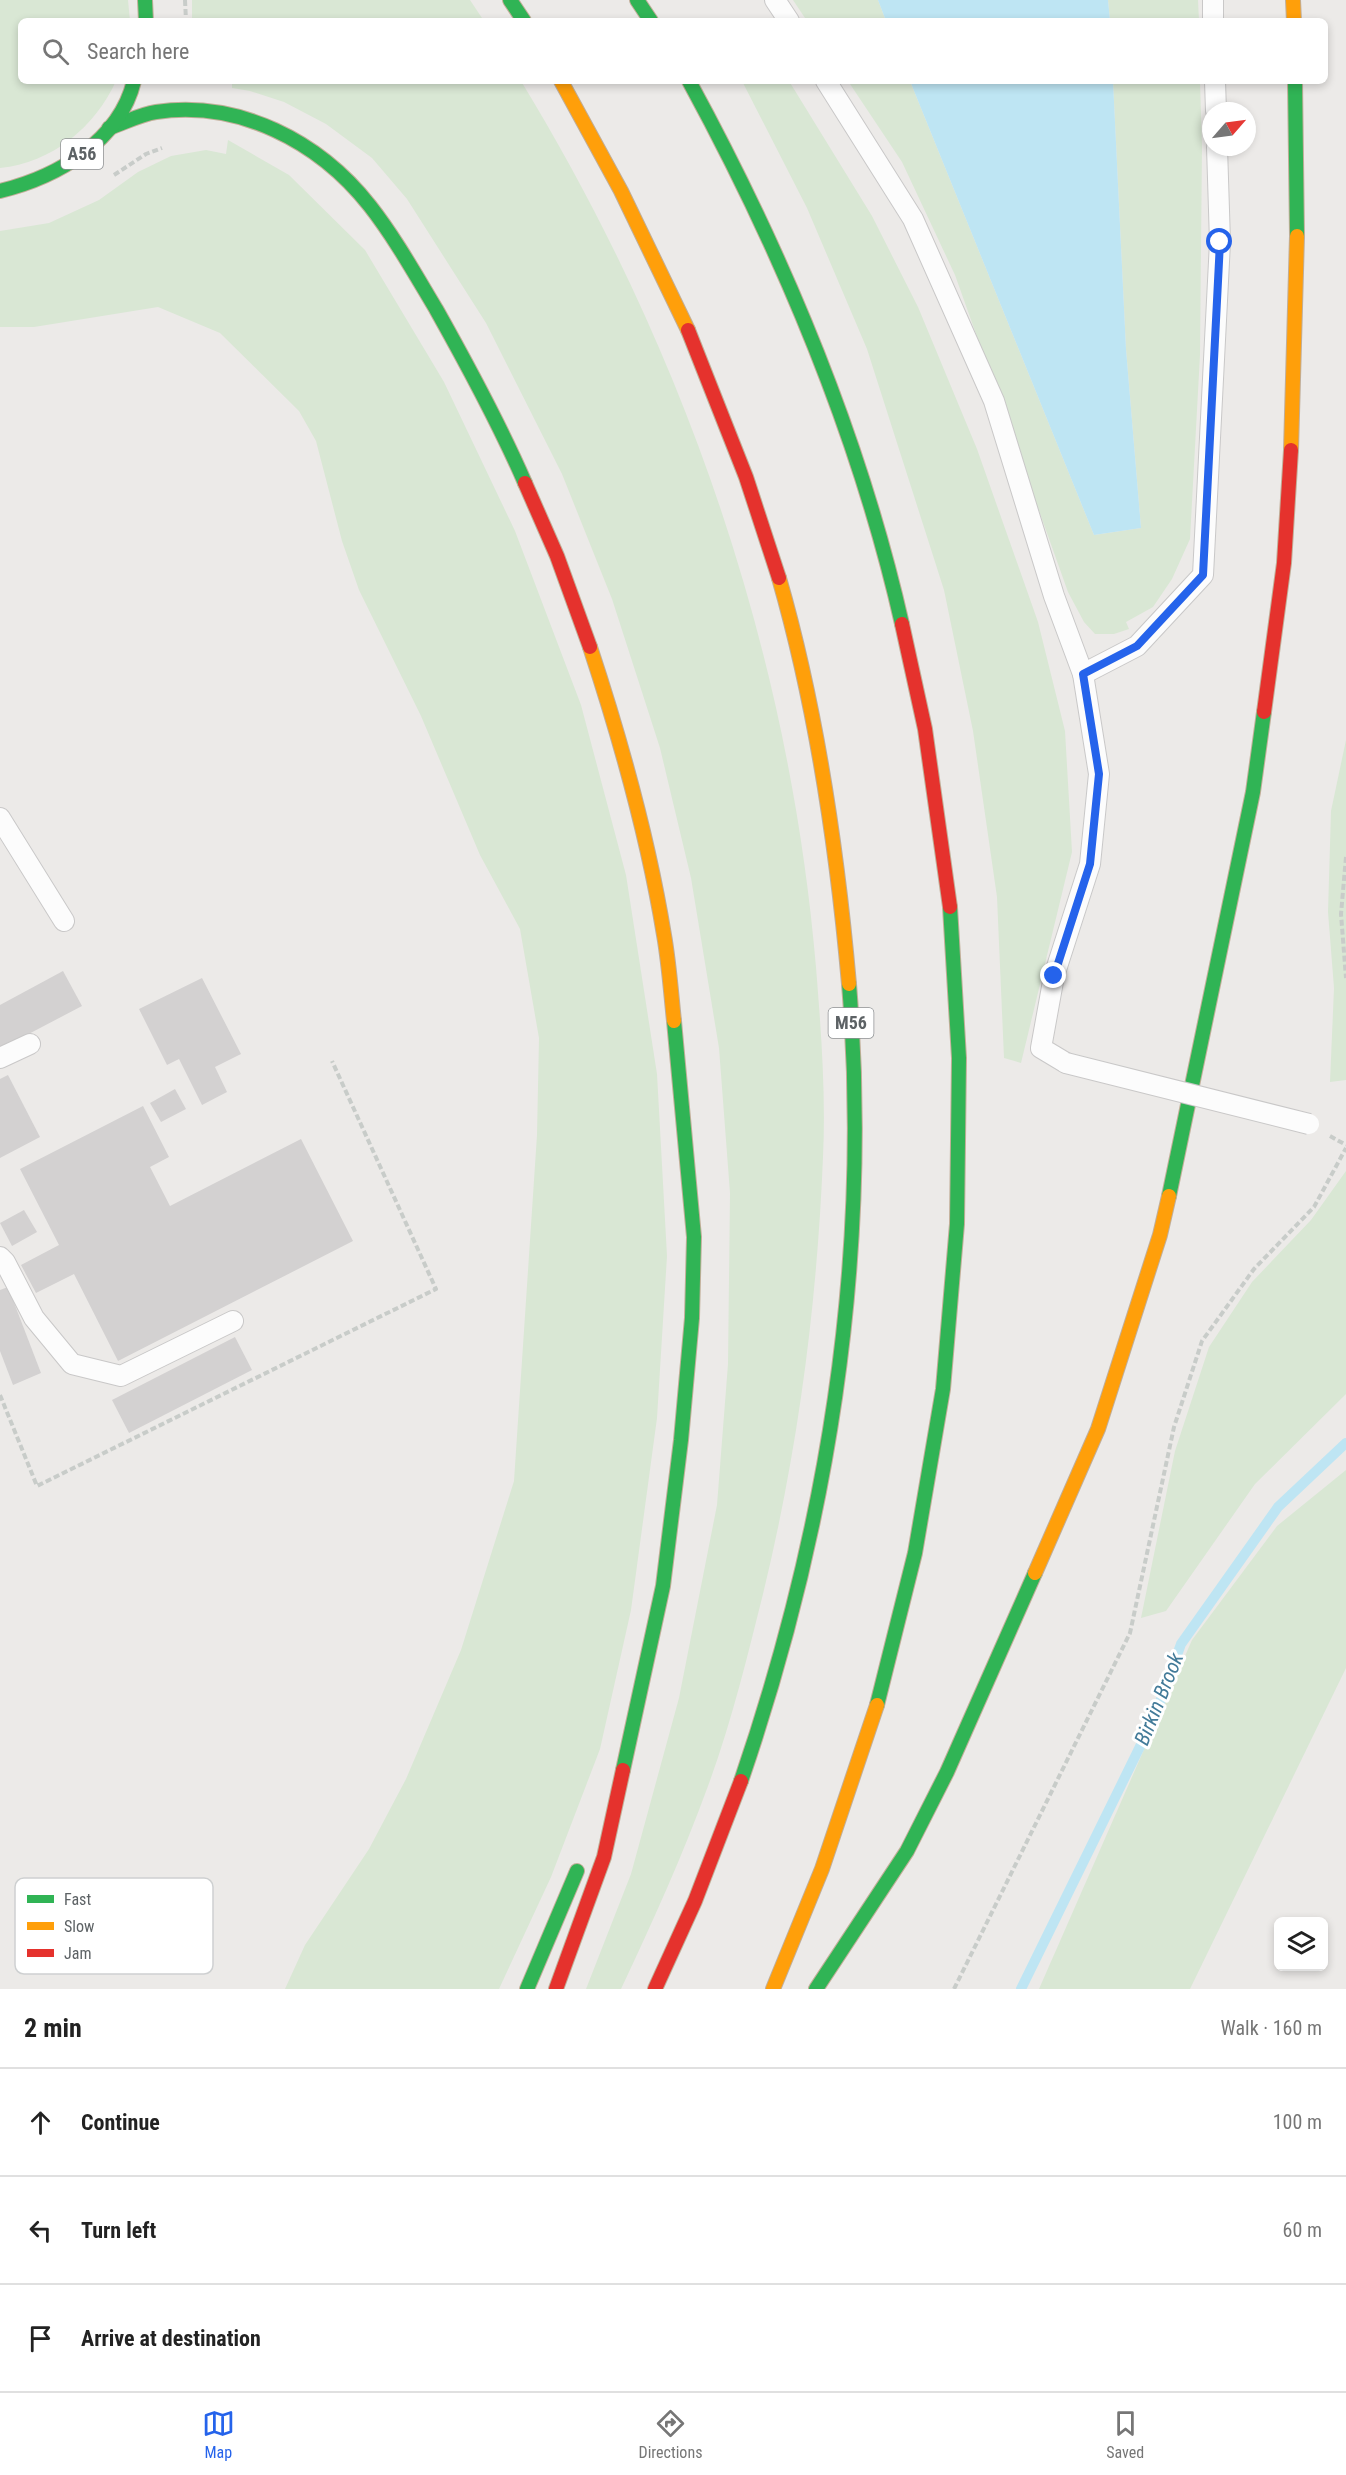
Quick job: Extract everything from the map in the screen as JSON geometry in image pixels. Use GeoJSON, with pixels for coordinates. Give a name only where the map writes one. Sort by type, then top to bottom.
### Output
{"type":"FeatureCollection","features":[{"type":"Feature","properties":{"kind":"highway"},"geometry":{"type":"LineString","coordinates":[[145,0],[146,18]]}},
{"type":"Feature","properties":{"kind":"highway"},"geometry":{"type":"LineString","coordinates":[[510,0],[522,18]]}},
{"type":"Feature","properties":{"kind":"highway"},"geometry":{"type":"LineString","coordinates":[[637,0],[649,18]]}},
{"type":"Feature","properties":{"kind":"highway"},"geometry":{"type":"LineString","coordinates":[[1293,0],[1294,18]]}},
{"type":"Feature","properties":{"kind":"highway","name":"A56"},"geometry":{"type":"LineString","coordinates":[[0,191],[25,186],[71,164],[109,128],[128,102],[133,84]]}},
{"type":"Feature","properties":{"kind":"highway","name":"M56"},"geometry":{"type":"LineString","coordinates":[[563,84],[627,202],[683,318],[768,539],[802,675],[830,812],[849,970],[854,1112],[853,1244],[840,1372],[818,1501],[784,1651],[735,1800],[680,1936],[655,1989]]}},
{"type":"Feature","properties":{"kind":"highway"},"geometry":{"type":"LineString","coordinates":[[691,84],[748,191],[803,319],[850,440],[889,567],[918,693],[948,867],[957,983],[960,1193],[945,1379],[918,1540],[885,1683],[850,1794],[787,1959],[773,1989]]}},
{"type":"Feature","properties":{"kind":"highway"},"geometry":{"type":"LineString","coordinates":[[816,1989],[907,1851],[947,1772],[1098,1429],[1160,1235],[1205,1032],[1253,792],[1284,563],[1293,417],[1297,255],[1295,84]]}},
{"type":"Feature","properties":{"kind":"highway"},"geometry":{"type":"LineString","coordinates":[[109,128],[154,112],[201,109],[250,119],[291,137],[329,164],[369,205],[406,258],[466,362],[512,454],[539,516],[590,646],[621,742],[645,840],[664,935],[682,1089],[694,1237],[692,1318],[681,1440],[663,1586],[604,1857],[556,1989]]}},
{"type":"Feature","properties":{"kind":"highway"},"geometry":{"type":"LineString","coordinates":[[599,1812],[641,1688]]}},
{"type":"Feature","properties":{"kind":"highway"},"geometry":{"type":"LineString","coordinates":[[527,1989],[583,1857]]}},
{"type":"Feature","properties":{"kind":"lane"},"geometry":{"type":"LineString","coordinates":[[775,0],[787,18]]}},
{"type":"Feature","properties":{"kind":"lane"},"geometry":{"type":"LineString","coordinates":[[1213,0],[1213,18]]}},
{"type":"Feature","properties":{"kind":"lane"},"geometry":{"type":"LineString","coordinates":[[828,84],[913,219],[994,401],[1054,596],[1083,674],[1099,774],[1090,864],[1054,976],[1041,1048],[1066,1063],[1309,1124]]}},
{"type":"Feature","properties":{"kind":"lane"},"geometry":{"type":"LineString","coordinates":[[1215,84],[1216,102]]}},
{"type":"Feature","properties":{"kind":"lane"},"geometry":{"type":"LineString","coordinates":[[1083,674],[1137,646],[1203,575],[1220,242],[1217,156]]}},
{"type":"Feature","properties":{"kind":"lane"},"geometry":{"type":"LineString","coordinates":[[0,818],[64,921]]}},
{"type":"Feature","properties":{"kind":"lane"},"geometry":{"type":"LineString","coordinates":[[0,1058],[30,1044]]}},
{"type":"Feature","properties":{"kind":"lane"},"geometry":{"type":"LineString","coordinates":[[0,1257],[5,1262],[34,1318],[72,1364],[121,1376],[233,1321]]}},
{"type":"Feature","properties":{"kind":"path"},"geometry":{"type":"LineString","coordinates":[[185,0],[186,18]]}},
{"type":"Feature","properties":{"kind":"path"},"geometry":{"type":"LineString","coordinates":[[1346,857],[1341,914],[1346,978]]}},
{"type":"Feature","properties":{"kind":"path"},"geometry":{"type":"LineString","coordinates":[[954,1989],[1130,1633],[1174,1427],[1202,1341],[1254,1269],[1314,1207],[1346,1148]]}},
{"type":"Feature","properties":{"kind":"green space"},"geometry":{"type":"Polygon","coordinates":[[[0,0],[128,0],[130,18],[18,18],[18,84],[114,84],[96,113],[70,140],[37,159],[0,168],[0,0]]]}},
{"type":"Feature","properties":{"kind":"green space"},"geometry":{"type":"Polygon","coordinates":[[[192,0],[470,0],[482,18],[192,18],[192,0]]]}},
{"type":"Feature","properties":{"kind":"green space"},"geometry":{"type":"Polygon","coordinates":[[[793,0],[878,0],[885,18],[805,18],[793,0]]]}},
{"type":"Feature","properties":{"kind":"green space"},"geometry":{"type":"Polygon","coordinates":[[[1108,0],[1198,0],[1199,18],[1110,18],[1108,0]]]}},
{"type":"Feature","properties":{"kind":"green space"},"geometry":{"type":"Polygon","coordinates":[[[232,84],[523,84],[580,183],[632,289],[679,396],[720,507],[754,619],[782,734],[802,850],[816,967],[823,1086],[824,1133],[820,1212],[804,1377],[775,1540],[731,1715],[688,1838],[621,1989],[586,1989],[631,1874],[679,1698],[717,1505],[728,1364],[730,1193],[719,1048],[691,878],[660,748],[612,599],[562,474],[486,323],[407,199],[372,158],[326,124],[284,102],[232,88],[232,84]]]}},
{"type":"Feature","properties":{"kind":"green space"},"geometry":{"type":"Polygon","coordinates":[[[744,84],[791,84],[872,216],[918,307],[977,449],[1038,622],[1065,731],[1072,852],[1021,1063],[1004,1058],[997,897],[973,731],[944,590],[867,349],[807,208],[744,84]]]}},
{"type":"Feature","properties":{"kind":"green space"},"geometry":{"type":"Polygon","coordinates":[[[850,84],[911,84],[1094,535],[1141,528],[1126,349],[1113,84],[1200,84],[1202,147],[1200,355],[1190,539],[1172,579],[1153,607],[1126,622],[1129,629],[1114,634],[1095,634],[1084,622],[1068,592],[955,275],[902,162],[850,84]]]}},
{"type":"Feature","properties":{"kind":"green space"},"geometry":{"type":"Polygon","coordinates":[[[228,140],[289,175],[365,250],[444,382],[515,531],[581,705],[626,875],[657,1074],[667,1256],[657,1418],[631,1610],[600,1749],[551,1877],[499,1989],[285,1989],[305,1945],[369,1849],[406,1779],[461,1650],[514,1481],[537,1135],[539,1038],[520,929],[480,855],[421,716],[359,590],[342,541],[316,441],[299,411],[220,333],[158,307],[34,327],[0,327],[0,231],[49,223],[99,200],[138,172],[171,156],[206,150],[226,154],[228,140]]]}},
{"type":"Feature","properties":{"kind":"green space"},"geometry":{"type":"Polygon","coordinates":[[[1346,740],[1346,1080],[1330,1082],[1334,988],[1328,912],[1331,811],[1346,740]]]}},
{"type":"Feature","properties":{"kind":"green space"},"geometry":{"type":"Polygon","coordinates":[[[1346,1171],[1346,1394],[1255,1484],[1166,1611],[1141,1618],[1175,1451],[1209,1347],[1252,1282],[1311,1220],[1346,1171]]]}},
{"type":"Feature","properties":{"kind":"green space"},"geometry":{"type":"Polygon","coordinates":[[[1346,1470],[1346,1668],[1190,1989],[1039,1989],[1192,1640],[1277,1526],[1346,1470]]]}},
{"type":"Feature","properties":{"kind":"water"},"geometry":{"type":"Polygon","coordinates":[[[878,0],[1108,0],[1110,18],[885,18],[878,0]]]}},
{"type":"Feature","properties":{"kind":"water"},"geometry":{"type":"Polygon","coordinates":[[[911,84],[1113,84],[1126,349],[1141,528],[1094,535],[911,84]]]}},
{"type":"Feature","properties":{"kind":"building"},"geometry":{"type":"Polygon","coordinates":[[[63,971],[82,1006],[0,1049],[0,1005],[63,971]]]}},
{"type":"Feature","properties":{"kind":"building"},"geometry":{"type":"Polygon","coordinates":[[[202,978],[241,1054],[215,1067],[227,1092],[202,1105],[179,1059],[167,1065],[139,1009],[202,978]]]}},
{"type":"Feature","properties":{"kind":"building"},"geometry":{"type":"Polygon","coordinates":[[[8,1075],[40,1137],[0,1158],[0,1079],[8,1075]]]}},
{"type":"Feature","properties":{"kind":"building"},"geometry":{"type":"Polygon","coordinates":[[[175,1089],[186,1109],[161,1122],[150,1103],[175,1089]]]}},
{"type":"Feature","properties":{"kind":"building"},"geometry":{"type":"Polygon","coordinates":[[[143,1106],[169,1157],[150,1167],[170,1206],[301,1139],[353,1241],[118,1361],[74,1274],[36,1293],[21,1265],[59,1245],[20,1169],[143,1106]]]}},
{"type":"Feature","properties":{"kind":"building"},"geometry":{"type":"Polygon","coordinates":[[[24,1210],[37,1232],[12,1246],[0,1223],[24,1210]]]}},
{"type":"Feature","properties":{"kind":"building"},"geometry":{"type":"Polygon","coordinates":[[[8,1287],[41,1373],[13,1385],[0,1351],[0,1290],[8,1287]]]}},
{"type":"Feature","properties":{"kind":"building"},"geometry":{"type":"Polygon","coordinates":[[[235,1337],[252,1370],[129,1433],[112,1400],[235,1337]]]}},
{"type":"Feature","properties":{"kind":"waterway","name":"Birkin Brook"},"geometry":{"type":"LineString","coordinates":[[1021,1989],[1155,1716],[1181,1644],[1278,1507],[1346,1443]]}},
{"type":"Feature","properties":{"kind":"traffic: fast"},"geometry":{"type":"LineString","coordinates":[[145,0],[146,18]]}},
{"type":"Feature","properties":{"kind":"traffic: fast"},"geometry":{"type":"LineString","coordinates":[[510,0],[522,18]]}},
{"type":"Feature","properties":{"kind":"traffic: fast"},"geometry":{"type":"LineString","coordinates":[[637,0],[649,18]]}},
{"type":"Feature","properties":{"kind":"traffic: fast"},"geometry":{"type":"LineString","coordinates":[[0,191],[43,176],[83,154],[115,122],[126,103],[133,84]]}},
{"type":"Feature","properties":{"kind":"traffic: fast"},"geometry":{"type":"LineString","coordinates":[[691,84],[755,211],[814,345],[864,483],[902,624]]}},
{"type":"Feature","properties":{"kind":"traffic: fast"},"geometry":{"type":"LineString","coordinates":[[1295,84],[1297,236]]}},
{"type":"Feature","properties":{"kind":"traffic: fast"},"geometry":{"type":"LineString","coordinates":[[109,128],[156,112],[187,110],[217,112],[247,119],[275,130],[327,162],[370,206],[404,256],[471,373],[525,483]]}},
{"type":"Feature","properties":{"kind":"traffic: fast"},"geometry":{"type":"LineString","coordinates":[[1169,1196],[1253,792],[1264,712]]}},
{"type":"Feature","properties":{"kind":"traffic: fast"},"geometry":{"type":"LineString","coordinates":[[877,1705],[915,1553],[943,1389],[957,1224],[959,1058],[950,907]]}},
{"type":"Feature","properties":{"kind":"traffic: fast"},"geometry":{"type":"LineString","coordinates":[[741,1781],[772,1684],[798,1586],[820,1488],[836,1388],[848,1288],[854,1187],[854,1086],[849,984]]}},
{"type":"Feature","properties":{"kind":"traffic: fast"},"geometry":{"type":"LineString","coordinates":[[623,1770],[663,1586],[681,1440],[692,1318],[694,1237],[674,1021]]}},
{"type":"Feature","properties":{"kind":"traffic: fast"},"geometry":{"type":"LineString","coordinates":[[816,1989],[907,1851],[947,1772],[1035,1573]]}},
{"type":"Feature","properties":{"kind":"traffic: fast"},"geometry":{"type":"LineString","coordinates":[[527,1989],[577,1871]]}},
{"type":"Feature","properties":{"kind":"traffic: slow"},"geometry":{"type":"LineString","coordinates":[[1293,0],[1294,18]]}},
{"type":"Feature","properties":{"kind":"traffic: slow"},"geometry":{"type":"LineString","coordinates":[[563,84],[621,191],[688,330]]}},
{"type":"Feature","properties":{"kind":"traffic: slow"},"geometry":{"type":"LineString","coordinates":[[1291,450],[1297,236]]}},
{"type":"Feature","properties":{"kind":"traffic: slow"},"geometry":{"type":"LineString","coordinates":[[779,578],[804,678],[824,780],[849,984]]}},
{"type":"Feature","properties":{"kind":"traffic: slow"},"geometry":{"type":"LineString","coordinates":[[590,647],[623,754],[642,826],[666,946],[674,1021]]}},
{"type":"Feature","properties":{"kind":"traffic: slow"},"geometry":{"type":"LineString","coordinates":[[1035,1573],[1098,1429],[1160,1235],[1169,1196]]}},
{"type":"Feature","properties":{"kind":"traffic: slow"},"geometry":{"type":"LineString","coordinates":[[773,1989],[822,1869],[877,1705]]}},
{"type":"Feature","properties":{"kind":"traffic: jam"},"geometry":{"type":"LineString","coordinates":[[688,330],[746,477],[779,578]]}},
{"type":"Feature","properties":{"kind":"traffic: jam"},"geometry":{"type":"LineString","coordinates":[[1264,712],[1284,563],[1291,450]]}},
{"type":"Feature","properties":{"kind":"traffic: jam"},"geometry":{"type":"LineString","coordinates":[[525,483],[557,556],[590,647]]}},
{"type":"Feature","properties":{"kind":"traffic: jam"},"geometry":{"type":"LineString","coordinates":[[902,624],[925,729],[950,907]]}},
{"type":"Feature","properties":{"kind":"traffic: jam"},"geometry":{"type":"LineString","coordinates":[[556,1989],[604,1857],[623,1770]]}},
{"type":"Feature","properties":{"kind":"traffic: jam"},"geometry":{"type":"LineString","coordinates":[[655,1989],[695,1901],[741,1781]]}},
{"type":"Feature","properties":{"kind":"route"},"geometry":{"type":"LineString","coordinates":[[1054,976],[1090,864],[1099,774],[1083,674],[1137,646],[1203,575],[1220,242]]}}]}
